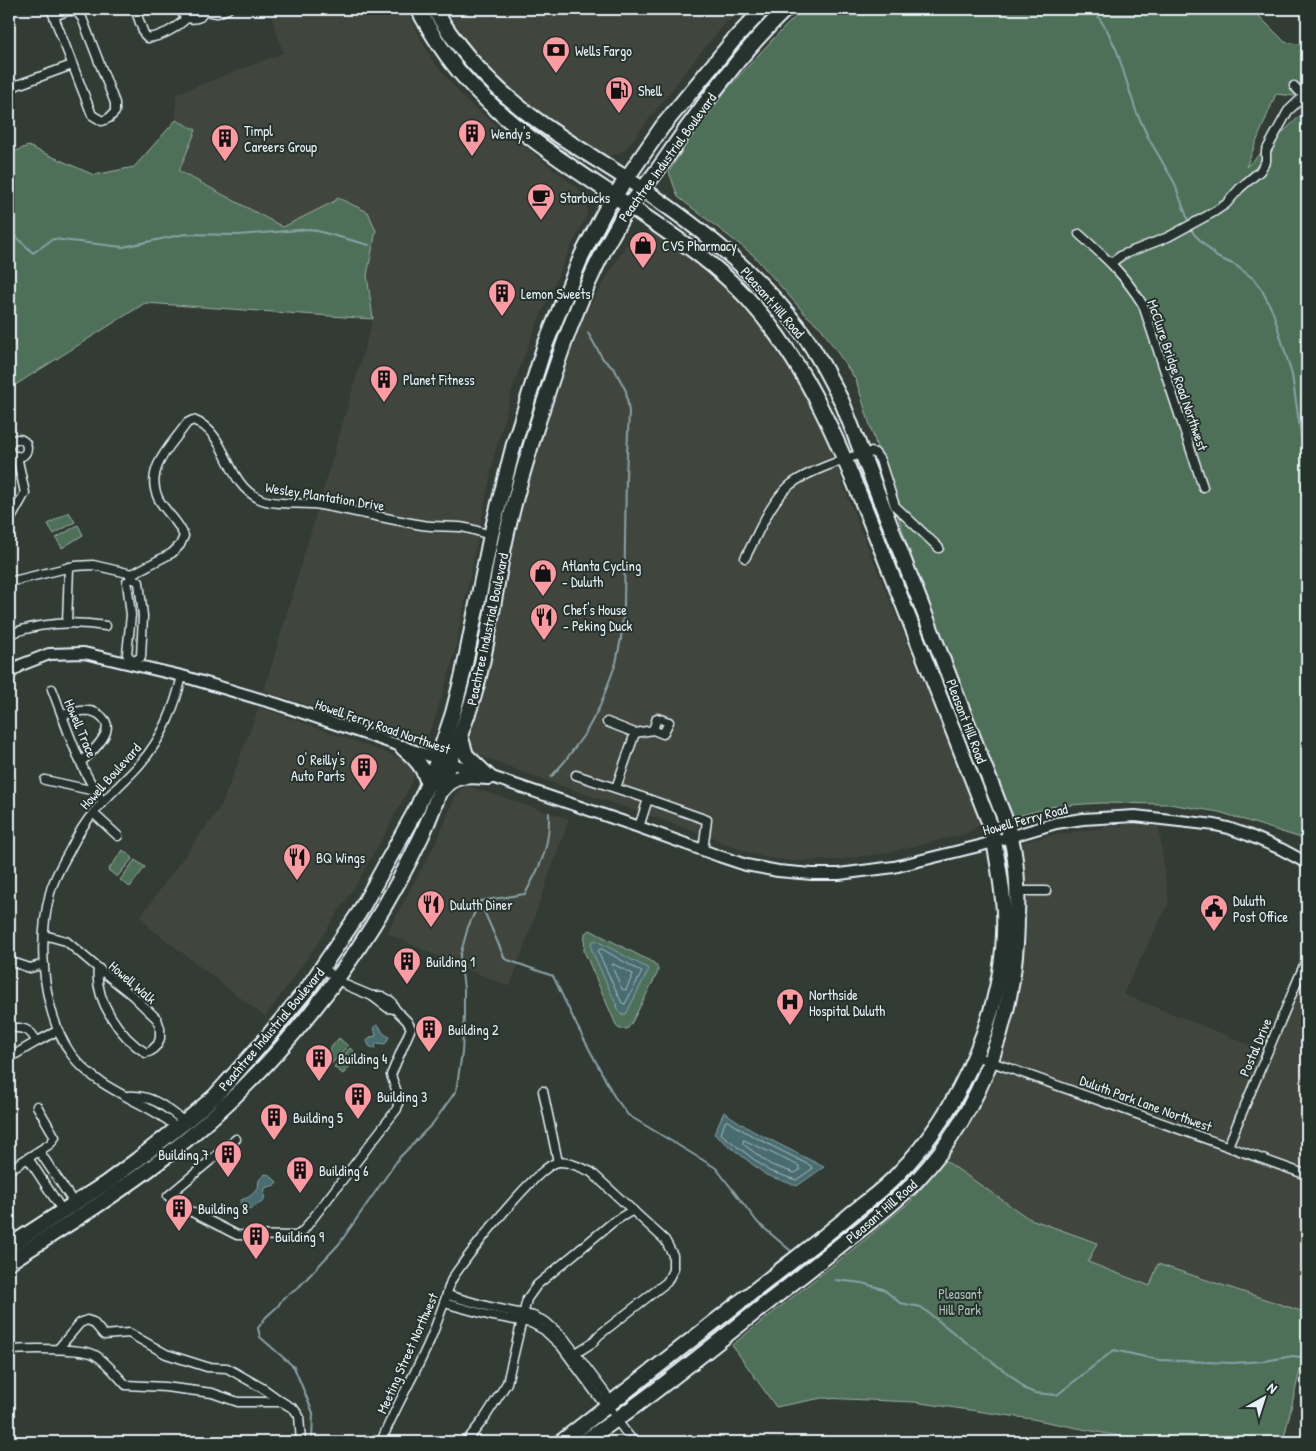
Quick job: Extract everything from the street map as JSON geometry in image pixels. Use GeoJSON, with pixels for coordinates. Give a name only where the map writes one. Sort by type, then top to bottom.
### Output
{"type":"FeatureCollection","features":[{"type":"Feature","properties":{"kind":"highway","name":"Pleasant Hill Road"},"geometry":{"type":"LineString","coordinates":[[418,9],[455,66],[486,100],[531,138],[677,238],[735,286],[762,315],[808,382],[845,460],[991,827],[1004,912],[1002,955],[993,1003],[975,1056],[962,1085],[919,1151],[895,1177],[823,1237],[561,1442]]}},
{"type":"Feature","properties":{"kind":"highway","name":"Pleasant Hill Road"},"geometry":{"type":"LineString","coordinates":[[434,9],[445,27],[471,60],[514,101],[540,122],[627,178],[722,247],[752,275],[800,328],[842,402],[996,795],[1013,848],[1018,891],[1017,935],[1012,985],[1004,1023],[982,1084],[944,1147],[908,1189],[873,1220],[683,1371],[583,1442]]}},
{"type":"Feature","properties":{"kind":"highway","name":"Peachtree Industrial Boulevard"},"geometry":{"type":"LineString","coordinates":[[9,1246],[187,1130],[248,1083],[276,1053],[336,978],[376,919],[404,871],[438,795],[453,713],[463,674],[491,535],[525,407],[544,348],[582,255],[614,195],[680,104],[732,42],[763,9]]}},
{"type":"Feature","properties":{"kind":"highway","name":"Peachtree Industrial Boulevard"},"geometry":{"type":"LineString","coordinates":[[9,1262],[117,1192],[161,1160],[291,1009],[322,968],[359,913],[382,874],[428,784],[460,735],[477,684],[511,514],[539,420],[576,311],[597,264],[623,214],[688,126],[740,59],[786,9]]}},
{"type":"Feature","properties":{"kind":"highway"},"geometry":{"type":"LineString","coordinates":[[460,735],[466,755],[489,777]]}},
{"type":"Feature","properties":{"kind":"highway"},"geometry":{"type":"LineString","coordinates":[[403,748],[418,760],[426,774],[428,784]]}},
{"type":"Feature","properties":{"kind":"highway"},"geometry":{"type":"LineString","coordinates":[[438,795],[447,783],[455,778],[463,776],[489,777]]}},
{"type":"Feature","properties":{"kind":"street"},"geometry":{"type":"LineString","coordinates":[[135,9],[144,34],[148,38],[175,28],[187,18]]}},
{"type":"Feature","properties":{"kind":"street"},"geometry":{"type":"LineString","coordinates":[[180,9],[187,18],[196,19],[206,10],[217,13],[228,9]]}},
{"type":"Feature","properties":{"kind":"street"},"geometry":{"type":"LineString","coordinates":[[76,12],[82,18],[115,103],[115,112],[109,118],[102,121],[92,115],[52,13],[76,12]]}},
{"type":"Feature","properties":{"kind":"street"},"geometry":{"type":"LineString","coordinates":[[9,88],[72,65]]}},
{"type":"Feature","properties":{"kind":"street"},"geometry":{"type":"LineString","coordinates":[[1111,263],[1122,255],[1168,237],[1226,204],[1240,188],[1260,171],[1266,161],[1266,151],[1288,111],[1306,96],[1294,86]]}},
{"type":"Feature","properties":{"kind":"street","name":"McClure Bridge Road Northwest"},"geometry":{"type":"LineString","coordinates":[[1080,234],[1130,283],[1143,305],[1203,487]]}},
{"type":"Feature","properties":{"kind":"street","name":"Wesley Plantation Drive"},"geometry":{"type":"LineString","coordinates":[[132,576],[172,553],[184,536],[158,497],[154,473],[159,459],[187,423],[193,420],[202,423],[218,440],[239,483],[251,495],[265,501],[318,505],[424,525],[461,527],[491,535]]}},
{"type":"Feature","properties":{"kind":"street"},"geometry":{"type":"LineString","coordinates":[[746,558],[774,503],[790,484],[830,465],[870,452],[874,453],[880,460],[895,506],[939,548]]}},
{"type":"Feature","properties":{"kind":"street"},"geometry":{"type":"LineString","coordinates":[[9,522],[25,493],[17,456]]}},
{"type":"Feature","properties":{"kind":"street"},"geometry":{"type":"LineString","coordinates":[[491,535],[506,539]]}},
{"type":"Feature","properties":{"kind":"street"},"geometry":{"type":"LineString","coordinates":[[9,582],[69,567],[93,565],[132,576],[139,582],[143,628],[141,657],[132,663],[127,654],[130,628],[127,582],[132,576]]}},
{"type":"Feature","properties":{"kind":"street"},"geometry":{"type":"LineString","coordinates":[[68,623],[69,567]]}},
{"type":"Feature","properties":{"kind":"street"},"geometry":{"type":"LineString","coordinates":[[9,634],[68,623],[84,622],[106,626]]}},
{"type":"Feature","properties":{"kind":"street"},"geometry":{"type":"LineString","coordinates":[[130,628],[143,628]]}},
{"type":"Feature","properties":{"kind":"street","name":"Howell Ferry Road Northwest"},"geometry":{"type":"LineString","coordinates":[[9,674],[21,665],[50,654],[84,653],[132,663],[277,704],[746,864]]}},
{"type":"Feature","properties":{"kind":"street","name":"Howell Boulevard"},"geometry":{"type":"LineString","coordinates":[[182,676],[175,706],[166,725],[140,764],[93,813],[58,872],[50,892],[44,935],[44,964],[45,985],[54,1019],[71,1054],[91,1076],[111,1090],[127,1096],[138,1095],[152,1099],[187,1130]]}},
{"type":"Feature","properties":{"kind":"street","name":"Howell Trace"},"geometry":{"type":"LineString","coordinates":[[52,689],[81,762],[95,791],[103,802]]}},
{"type":"Feature","properties":{"kind":"street"},"geometry":{"type":"LineString","coordinates":[[62,715],[76,711],[90,711],[100,714],[107,723],[107,731],[102,739],[81,762]]}},
{"type":"Feature","properties":{"kind":"street"},"geometry":{"type":"LineString","coordinates":[[608,722],[635,733],[653,730]]}},
{"type":"Feature","properties":{"kind":"street"},"geometry":{"type":"LineString","coordinates":[[616,788],[635,733]]}},
{"type":"Feature","properties":{"kind":"street"},"geometry":{"type":"LineString","coordinates":[[576,775],[707,820],[703,850]]}},
{"type":"Feature","properties":{"kind":"street"},"geometry":{"type":"LineString","coordinates":[[45,780],[95,791]]}},
{"type":"Feature","properties":{"kind":"street"},"geometry":{"type":"LineString","coordinates":[[639,827],[648,799]]}},
{"type":"Feature","properties":{"kind":"street"},"geometry":{"type":"LineString","coordinates":[[93,813],[118,836]]}},
{"type":"Feature","properties":{"kind":"street","name":"Howell Ferry Road"},"geometry":{"type":"LineString","coordinates":[[746,864],[778,871],[812,874],[856,872],[908,864],[1056,823],[1135,816],[1228,828],[1248,834],[1307,863]]}},
{"type":"Feature","properties":{"kind":"street"},"geometry":{"type":"LineString","coordinates":[[1018,891],[1046,892]]}},
{"type":"Feature","properties":{"kind":"street","name":"Howell Walk"},"geometry":{"type":"LineString","coordinates":[[44,935],[66,941],[133,996],[156,1019],[160,1028],[160,1038],[158,1044],[151,1051],[146,1053],[140,1050],[117,1025],[109,1013],[98,982],[98,968]]}},
{"type":"Feature","properties":{"kind":"street","name":"Postal Drive"},"geometry":{"type":"LineString","coordinates":[[1228,1146],[1307,958]]}},
{"type":"Feature","properties":{"kind":"street"},"geometry":{"type":"LineString","coordinates":[[9,961],[30,968],[44,964]]}},
{"type":"Feature","properties":{"kind":"street"},"geometry":{"type":"LineString","coordinates":[[236,1139],[168,1196],[180,1206],[237,1234],[297,1236],[303,1231],[397,1109],[399,1098],[391,1075],[411,1028],[407,1021],[394,1009],[392,1001],[382,996],[372,996],[348,986],[322,968]]}},
{"type":"Feature","properties":{"kind":"street"},"geometry":{"type":"LineString","coordinates":[[9,1028],[21,1027],[26,1029],[32,1033],[36,1042]]}},
{"type":"Feature","properties":{"kind":"street"},"geometry":{"type":"LineString","coordinates":[[9,1058],[59,1030]]}},
{"type":"Feature","properties":{"kind":"street","name":"Duluth Park Lane Northwest"},"geometry":{"type":"LineString","coordinates":[[975,1056],[1307,1175]]}},
{"type":"Feature","properties":{"kind":"street"},"geometry":{"type":"LineString","coordinates":[[543,1091],[558,1162],[578,1166],[591,1172],[665,1240],[673,1255],[673,1270],[667,1282],[576,1353]]}},
{"type":"Feature","properties":{"kind":"street"},"geometry":{"type":"LineString","coordinates":[[9,1170],[50,1144],[55,1137],[37,1106]]}},
{"type":"Feature","properties":{"kind":"street"},"geometry":{"type":"LineString","coordinates":[[39,1151],[68,1206]]}},
{"type":"Feature","properties":{"kind":"street"},"geometry":{"type":"LineString","coordinates":[[28,1158],[68,1206]]}},
{"type":"Feature","properties":{"kind":"street","name":"Meeting Street Northwest"},"geometry":{"type":"LineString","coordinates":[[381,1442],[393,1412],[416,1369],[452,1280],[496,1222],[542,1171],[558,1162]]}},
{"type":"Feature","properties":{"kind":"street"},"geometry":{"type":"LineString","coordinates":[[466,1442],[484,1419],[507,1383],[527,1299],[538,1285],[613,1222],[634,1210]]}},
{"type":"Feature","properties":{"kind":"street"},"geometry":{"type":"LineString","coordinates":[[445,1299],[490,1307],[522,1318],[551,1335],[600,1399],[609,1404]]}},
{"type":"Feature","properties":{"kind":"street"},"geometry":{"type":"LineString","coordinates":[[522,1318],[536,1317],[555,1328],[606,1394],[616,1420],[634,1442]]}},
{"type":"Feature","properties":{"kind":"street"},"geometry":{"type":"LineString","coordinates":[[58,1350],[80,1324],[88,1320],[93,1322],[104,1335],[129,1333],[166,1354],[207,1367],[227,1368],[264,1388],[294,1409],[299,1416],[301,1442]]}},
{"type":"Feature","properties":{"kind":"street"},"geometry":{"type":"LineString","coordinates":[[9,1351],[19,1348],[94,1354],[126,1386],[165,1387],[212,1393],[238,1402],[282,1402]]}},
{"type":"Feature","properties":{"kind":"shaded area"},"geometry":{"type":"Polygon","coordinates":[[[269,9],[406,9],[431,58],[466,101],[579,189],[587,201],[587,215],[533,333],[514,384],[495,453],[453,661],[425,743],[264,691],[373,319],[367,275],[376,231],[368,212],[338,198],[283,227],[179,171],[196,130],[176,120],[176,94],[283,53],[269,9]]]}},
{"type":"Feature","properties":{"kind":"shaded area"},"geometry":{"type":"Polygon","coordinates":[[[447,9],[742,9],[726,23],[697,57],[626,149],[616,155],[606,156],[596,152],[527,107],[494,76],[463,37],[447,9]]]}},
{"type":"Feature","properties":{"kind":"shaded area"},"geometry":{"type":"Polygon","coordinates":[[[639,233],[654,233],[691,255],[745,305],[787,360],[811,398],[855,516],[980,818],[978,826],[966,834],[891,852],[838,860],[792,861],[765,858],[721,843],[712,837],[541,779],[478,755],[472,750],[469,743],[480,706],[524,497],[549,400],[586,312],[631,238],[639,233]]]}},
{"type":"Feature","properties":{"kind":"shaded area"},"geometry":{"type":"Polygon","coordinates":[[[259,707],[410,761],[414,770],[414,778],[357,883],[314,949],[265,1017],[149,927],[140,917],[222,804],[259,707]]]}},
{"type":"Feature","properties":{"kind":"shaded area"},"geometry":{"type":"Polygon","coordinates":[[[467,786],[569,819],[510,987],[387,933],[439,836],[456,794],[460,789],[467,786]]]}},
{"type":"Feature","properties":{"kind":"shaded area"},"geometry":{"type":"Polygon","coordinates":[[[1141,822],[1159,827],[1169,903],[1123,994],[1263,1050],[1307,964],[1307,1313],[1159,1264],[1150,1286],[1088,1262],[1097,1243],[1028,1218],[943,1159],[989,1056],[1004,993],[1000,849],[1046,836],[1141,822]]]}},
{"type":"Feature","properties":{"kind":"green space"},"geometry":{"type":"Polygon","coordinates":[[[803,9],[1252,9],[1285,42],[1307,45],[1307,83],[1294,96],[1276,94],[1246,167],[1303,113],[1307,116],[1307,840],[1219,812],[1169,804],[1100,803],[1055,806],[1015,817],[1007,812],[953,677],[908,548],[856,380],[821,328],[806,315],[752,254],[678,197],[669,172],[706,112],[803,9]]]}},
{"type":"Feature","properties":{"kind":"green space"},"geometry":{"type":"Polygon","coordinates":[[[176,120],[196,130],[179,171],[283,227],[338,198],[368,212],[376,231],[367,275],[373,319],[145,303],[9,389],[9,154],[28,146],[94,175],[134,167],[176,120]]]}},
{"type":"Feature","properties":{"kind":"green space"},"geometry":{"type":"Polygon","coordinates":[[[69,512],[75,522],[54,534],[48,524],[69,512]]]}},
{"type":"Feature","properties":{"kind":"green space"},"geometry":{"type":"Polygon","coordinates":[[[78,525],[83,535],[62,548],[56,538],[78,525]]]}},
{"type":"Feature","properties":{"kind":"green space"},"geometry":{"type":"Polygon","coordinates":[[[123,850],[133,858],[117,877],[108,870],[123,850]]]}},
{"type":"Feature","properties":{"kind":"green space"},"geometry":{"type":"Polygon","coordinates":[[[135,860],[145,867],[130,887],[120,880],[135,860]]]}},
{"type":"Feature","properties":{"kind":"green space"},"geometry":{"type":"Polygon","coordinates":[[[590,930],[654,963],[658,969],[627,1029],[617,1027],[584,951],[585,933],[590,930]]]}},
{"type":"Feature","properties":{"kind":"green space"},"geometry":{"type":"Polygon","coordinates":[[[339,1038],[348,1046],[331,1064],[323,1057],[339,1038]]]}},
{"type":"Feature","properties":{"kind":"green space"},"geometry":{"type":"Polygon","coordinates":[[[350,1048],[359,1056],[343,1074],[334,1067],[350,1048]]]}},
{"type":"Feature","properties":{"kind":"green space","name":"Pleasant Hill Park"},"geometry":{"type":"Polygon","coordinates":[[[943,1159],[1028,1218],[1097,1243],[1088,1262],[1150,1286],[1158,1264],[1307,1313],[1307,1341],[1283,1442],[1148,1442],[1032,1419],[914,1402],[822,1398],[776,1407],[732,1345],[911,1201],[943,1159]]]}},
{"type":"Feature","properties":{"kind":"water"},"geometry":{"type":"Polygon","coordinates":[[[595,940],[649,969],[626,1014],[621,1015],[592,951],[591,943],[595,940]]]}},
{"type":"Feature","properties":{"kind":"water"},"geometry":{"type":"Polygon","coordinates":[[[377,1025],[389,1037],[385,1044],[377,1043],[374,1049],[369,1046],[367,1041],[370,1037],[376,1036],[374,1027],[377,1025]]]}},
{"type":"Feature","properties":{"kind":"water"},"geometry":{"type":"Polygon","coordinates":[[[724,1112],[751,1130],[824,1167],[797,1186],[766,1175],[714,1134],[724,1112]]]}},
{"type":"Feature","properties":{"kind":"water"},"geometry":{"type":"Polygon","coordinates":[[[265,1174],[270,1175],[277,1182],[275,1185],[265,1188],[264,1201],[250,1209],[242,1207],[241,1200],[249,1197],[258,1189],[259,1180],[265,1174]]]}},
{"type":"Feature","properties":{"kind":"waterway"},"geometry":{"type":"LineString","coordinates":[[1093,9],[1107,30],[1117,51],[1136,111],[1149,139],[1174,182],[1188,220]]}},
{"type":"Feature","properties":{"kind":"waterway"},"geometry":{"type":"LineString","coordinates":[[9,230],[33,253],[53,239],[123,247],[185,234],[239,235],[310,229],[369,245]]}},
{"type":"Feature","properties":{"kind":"waterway"},"geometry":{"type":"LineString","coordinates":[[1192,230],[1217,257],[1235,265],[1254,279],[1273,312],[1292,375],[1307,475]]}},
{"type":"Feature","properties":{"kind":"waterway"},"geometry":{"type":"LineString","coordinates":[[551,777],[586,732],[600,706],[616,663],[621,638],[624,604],[629,412],[626,391],[615,370],[603,359],[588,333]]}},
{"type":"Feature","properties":{"kind":"waterway"},"geometry":{"type":"LineString","coordinates":[[480,901],[525,894],[536,874],[546,846],[549,813]]}},
{"type":"Feature","properties":{"kind":"waterway"},"geometry":{"type":"LineString","coordinates":[[312,1442],[313,1413],[294,1367],[260,1337],[258,1328],[283,1298],[297,1289],[339,1244],[399,1158],[433,1123],[456,1091],[462,1053],[464,1016],[464,989],[460,956],[468,927],[480,901]]}},
{"type":"Feature","properties":{"kind":"waterway"},"geometry":{"type":"LineString","coordinates":[[480,902],[505,959],[553,976],[614,1096],[628,1115],[716,1168],[758,1223],[791,1251]]}},
{"type":"Feature","properties":{"kind":"waterway"},"geometry":{"type":"LineString","coordinates":[[836,1280],[862,1283],[883,1289],[900,1303],[921,1307],[1014,1378],[1025,1389],[1035,1393],[1057,1395],[1114,1350],[1159,1360],[1231,1363],[1265,1361],[1293,1356],[1307,1358]]}},
{"type":"Feature","properties":{"kind":"place","name":"Wells Fargo"},"geometry":{"type":"Point","coordinates":[556,74]}},
{"type":"Feature","properties":{"kind":"place","name":"Shell"},"geometry":{"type":"Point","coordinates":[619,114]}},
{"type":"Feature","properties":{"kind":"place","name":"Wendy's"},"geometry":{"type":"Point","coordinates":[472,157]}},
{"type":"Feature","properties":{"kind":"place","name":"Timpl Careers Group"},"geometry":{"type":"Point","coordinates":[225,162]}},
{"type":"Feature","properties":{"kind":"place","name":"Starbucks"},"geometry":{"type":"Point","coordinates":[541,221]}},
{"type":"Feature","properties":{"kind":"place","name":"CVS Pharmacy"},"geometry":{"type":"Point","coordinates":[643,269]}},
{"type":"Feature","properties":{"kind":"place","name":"Lemon Sweets"},"geometry":{"type":"Point","coordinates":[502,317]}},
{"type":"Feature","properties":{"kind":"place","name":"Planet Fitness"},"geometry":{"type":"Point","coordinates":[384,403]}},
{"type":"Feature","properties":{"kind":"place","name":"Atlanta Cycling - Duluth"},"geometry":{"type":"Point","coordinates":[543,597]}},
{"type":"Feature","properties":{"kind":"place","name":"Chef's House - Peking Duck"},"geometry":{"type":"Point","coordinates":[544,641]}},
{"type":"Feature","properties":{"kind":"place","name":"O' Reilly's Auto Parts"},"geometry":{"type":"Point","coordinates":[364,791]}},
{"type":"Feature","properties":{"kind":"place","name":"BQ Wings"},"geometry":{"type":"Point","coordinates":[297,881]}},
{"type":"Feature","properties":{"kind":"place","name":"Duluth Diner"},"geometry":{"type":"Point","coordinates":[431,928]}},
{"type":"Feature","properties":{"kind":"place","name":"Duluth Post Office"},"geometry":{"type":"Point","coordinates":[1214,932]}},
{"type":"Feature","properties":{"kind":"place","name":"Building 1"},"geometry":{"type":"Point","coordinates":[407,985]}},
{"type":"Feature","properties":{"kind":"place","name":"Northside Hospital Duluth"},"geometry":{"type":"Point","coordinates":[790,1026]}},
{"type":"Feature","properties":{"kind":"place","name":"Building 2"},"geometry":{"type":"Point","coordinates":[429,1053]}},
{"type":"Feature","properties":{"kind":"place","name":"Building 4"},"geometry":{"type":"Point","coordinates":[319,1082]}},
{"type":"Feature","properties":{"kind":"place","name":"Building 3"},"geometry":{"type":"Point","coordinates":[358,1120]}},
{"type":"Feature","properties":{"kind":"place","name":"Building 5"},"geometry":{"type":"Point","coordinates":[274,1141]}},
{"type":"Feature","properties":{"kind":"place","name":"Building 7"},"geometry":{"type":"Point","coordinates":[228,1178]}},
{"type":"Feature","properties":{"kind":"place","name":"Building 6"},"geometry":{"type":"Point","coordinates":[300,1194]}},
{"type":"Feature","properties":{"kind":"place","name":"Building 8"},"geometry":{"type":"Point","coordinates":[179,1232]}},
{"type":"Feature","properties":{"kind":"place","name":"Building 9"},"geometry":{"type":"Point","coordinates":[256,1260]}}]}
